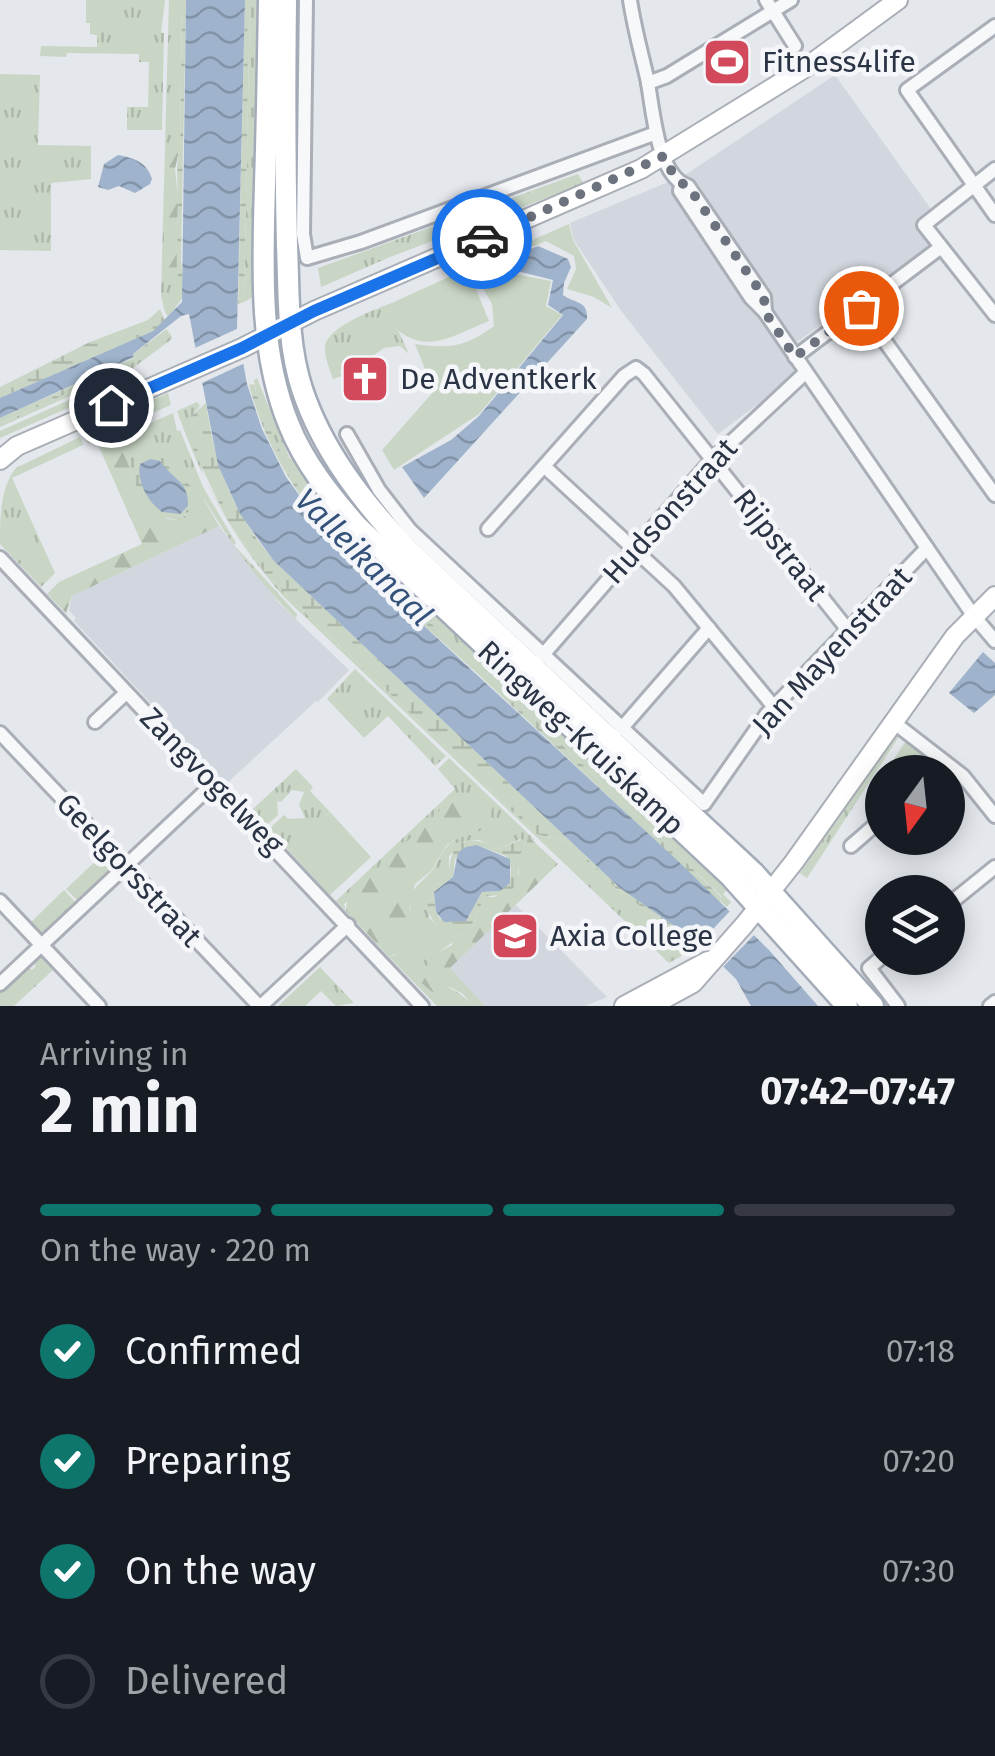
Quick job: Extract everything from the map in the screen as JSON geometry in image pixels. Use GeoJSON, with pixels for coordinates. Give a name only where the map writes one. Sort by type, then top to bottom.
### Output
{"type":"FeatureCollection","features":[{"type":"Feature","properties":{"kind":"main road","name":"Ringweg-Kruiskamp"},"geometry":{"type":"LineString","coordinates":[[270,0],[264,259],[267,336],[275,385],[290,429],[318,476],[346,512],[398,567],[730,876],[847,1006]]}},
{"type":"Feature","properties":{"kind":"main road","name":"Ringweg-Kruiskamp"},"geometry":{"type":"LineString","coordinates":[[286,0],[290,322],[296,368],[312,416],[338,462],[376,516],[517,654],[758,908],[873,1006]]}},
{"type":"Feature","properties":{"kind":"street"},"geometry":{"type":"LineString","coordinates":[[306,0],[303,234],[307,258],[361,242],[656,133]]}},
{"type":"Feature","properties":{"kind":"street"},"geometry":{"type":"LineString","coordinates":[[630,0],[656,133],[680,191],[756,295],[973,615],[995,641]]}},
{"type":"Feature","properties":{"kind":"street"},"geometry":{"type":"LineString","coordinates":[[648,83],[668,76],[770,6],[791,0]]}},
{"type":"Feature","properties":{"kind":"street"},"geometry":{"type":"LineString","coordinates":[[0,460],[8,447],[242,348],[290,322],[664,156],[808,66],[898,0]]}},
{"type":"Feature","properties":{"kind":"street"},"geometry":{"type":"LineString","coordinates":[[770,6],[795,46]]}},
{"type":"Feature","properties":{"kind":"street"},"geometry":{"type":"LineString","coordinates":[[995,26],[907,90],[995,215]]}},
{"type":"Feature","properties":{"kind":"street"},"geometry":{"type":"LineString","coordinates":[[995,169],[924,225],[995,315]]}},
{"type":"Feature","properties":{"kind":"street"},"geometry":{"type":"LineString","coordinates":[[795,357],[941,247]]}},
{"type":"Feature","properties":{"kind":"street"},"geometry":{"type":"LineString","coordinates":[[861,308],[994,492]]}},
{"type":"Feature","properties":{"kind":"street","name":"Rijpstraat"},"geometry":{"type":"LineString","coordinates":[[545,467],[624,376],[636,368],[848,630]]}},
{"type":"Feature","properties":{"kind":"street","name":"Hudsonstraat"},"geometry":{"type":"LineString","coordinates":[[542,656],[712,460],[806,373]]}},
{"type":"Feature","properties":{"kind":"street","name":"Ringweg-Kruiskamp"},"geometry":{"type":"LineString","coordinates":[[347,434],[379,490],[410,530],[704,804]]}},
{"type":"Feature","properties":{"kind":"street"},"geometry":{"type":"LineString","coordinates":[[488,529],[545,467],[674,586],[774,707]]}},
{"type":"Feature","properties":{"kind":"street","name":"Jan Mayenstraat"},"geometry":{"type":"LineString","coordinates":[[704,804],[774,707],[928,548]]}},
{"type":"Feature","properties":{"kind":"street","name":"Zangvogelweg"},"geometry":{"type":"LineString","coordinates":[[0,558],[422,1006]]}},
{"type":"Feature","properties":{"kind":"street"},"geometry":{"type":"LineString","coordinates":[[651,1006],[684,990],[758,908],[973,615],[995,596]]}},
{"type":"Feature","properties":{"kind":"street"},"geometry":{"type":"LineString","coordinates":[[621,729],[709,628]]}},
{"type":"Feature","properties":{"kind":"street"},"geometry":{"type":"LineString","coordinates":[[95,722],[126,693]]}},
{"type":"Feature","properties":{"kind":"street"},"geometry":{"type":"LineString","coordinates":[[892,722],[929,755]]}},
{"type":"Feature","properties":{"kind":"street","name":"Geelgorsstraat"},"geometry":{"type":"LineString","coordinates":[[0,732],[260,1006]]}},
{"type":"Feature","properties":{"kind":"street"},"geometry":{"type":"LineString","coordinates":[[0,984],[213,784]]}},
{"type":"Feature","properties":{"kind":"street"},"geometry":{"type":"LineString","coordinates":[[965,788],[995,816]]}},
{"type":"Feature","properties":{"kind":"street"},"geometry":{"type":"LineString","coordinates":[[851,846],[865,833]]}},
{"type":"Feature","properties":{"kind":"street"},"geometry":{"type":"LineString","coordinates":[[965,891],[995,867]]}},
{"type":"Feature","properties":{"kind":"street"},"geometry":{"type":"LineString","coordinates":[[0,901],[98,1006]]}},
{"type":"Feature","properties":{"kind":"street"},"geometry":{"type":"LineString","coordinates":[[260,1006],[348,925]]}},
{"type":"Feature","properties":{"kind":"street"},"geometry":{"type":"LineString","coordinates":[[624,1006],[669,985],[695,965],[713,959]]}},
{"type":"Feature","properties":{"kind":"street"},"geometry":{"type":"LineString","coordinates":[[874,975],[898,1006]]}},
{"type":"Feature","properties":{"kind":"shaded area"},"geometry":{"type":"Polygon","coordinates":[[[835,75],[933,212],[916,224],[932,245],[783,352],[798,374],[718,434],[622,312],[574,240],[570,223],[685,175],[835,75]]]}},
{"type":"Feature","properties":{"kind":"shaded area"},"geometry":{"type":"Polygon","coordinates":[[[219,526],[279,603],[349,670],[226,784],[74,621],[76,618],[69,610],[72,596],[219,526]]]}},
{"type":"Feature","properties":{"kind":"shaded area","name":"Axia College"},"geometry":{"type":"Polygon","coordinates":[[[516,905],[607,997],[585,1006],[485,1006],[449,968],[516,905]]]}},
{"type":"Feature","properties":{"kind":"green space"},"geometry":{"type":"Polygon","coordinates":[[[86,0],[165,0],[161,33],[162,130],[127,130],[127,107],[148,107],[149,62],[139,62],[139,54],[40,56],[41,46],[97,47],[97,35],[90,34],[90,23],[86,23],[86,0]]]}},
{"type":"Feature","properties":{"kind":"green space"},"geometry":{"type":"Polygon","coordinates":[[[169,0],[182,0],[180,146],[179,151],[168,151],[164,269],[177,269],[181,296],[164,309],[161,295],[169,0]]]}},
{"type":"Feature","properties":{"kind":"green space"},"geometry":{"type":"Polygon","coordinates":[[[182,0],[186,0],[181,258],[184,296],[168,317],[164,309],[180,296],[177,173],[182,0]]]}},
{"type":"Feature","properties":{"kind":"green space"},"geometry":{"type":"Polygon","coordinates":[[[245,0],[250,0],[244,302],[238,304],[245,0]]]}},
{"type":"Feature","properties":{"kind":"green space"},"geometry":{"type":"Polygon","coordinates":[[[250,0],[263,0],[252,223],[253,297],[244,302],[250,0]]]}},
{"type":"Feature","properties":{"kind":"green space"},"geometry":{"type":"Polygon","coordinates":[[[0,74],[40,75],[38,145],[91,146],[91,179],[51,183],[51,251],[0,250],[0,74]]]}},
{"type":"Feature","properties":{"kind":"green space"},"geometry":{"type":"Polygon","coordinates":[[[167,151],[179,151],[175,169],[177,269],[163,269],[167,151]]]}},
{"type":"Feature","properties":{"kind":"green space"},"geometry":{"type":"Polygon","coordinates":[[[578,174],[584,184],[321,287],[318,268],[578,174]]]}},
{"type":"Feature","properties":{"kind":"green space"},"geometry":{"type":"Polygon","coordinates":[[[569,224],[573,240],[612,308],[594,297],[567,289],[576,269],[574,256],[546,241],[505,258],[501,266],[504,272],[551,281],[546,306],[562,315],[479,414],[394,470],[382,450],[434,391],[415,344],[457,345],[494,326],[492,304],[471,267],[569,224]]]}},
{"type":"Feature","properties":{"kind":"green space"},"geometry":{"type":"Polygon","coordinates":[[[462,271],[475,287],[489,321],[447,339],[423,342],[399,331],[385,319],[394,302],[462,271]]]}},
{"type":"Feature","properties":{"kind":"green space"},"geometry":{"type":"Polygon","coordinates":[[[394,302],[385,319],[399,332],[409,354],[400,346],[384,348],[354,369],[340,370],[342,376],[333,379],[325,350],[328,338],[355,319],[394,302]]]}},
{"type":"Feature","properties":{"kind":"green space"},"geometry":{"type":"Polygon","coordinates":[[[160,309],[165,321],[153,331],[0,398],[0,387],[90,342],[148,320],[160,309]]]}},
{"type":"Feature","properties":{"kind":"green space"},"geometry":{"type":"Polygon","coordinates":[[[168,328],[172,339],[133,368],[0,427],[122,369],[170,337],[168,328]]]}},
{"type":"Feature","properties":{"kind":"green space"},"geometry":{"type":"Polygon","coordinates":[[[167,329],[170,337],[128,366],[0,424],[0,418],[134,358],[133,354],[167,329]]]}},
{"type":"Feature","properties":{"kind":"green space"},"geometry":{"type":"Polygon","coordinates":[[[125,375],[127,378],[111,389],[0,438],[0,431],[125,375]]]}},
{"type":"Feature","properties":{"kind":"green space"},"geometry":{"type":"Polygon","coordinates":[[[257,378],[290,459],[298,457],[729,888],[723,894],[731,902],[727,907],[720,901],[722,897],[682,858],[340,538],[285,465],[266,424],[254,380],[257,378]]]}},
{"type":"Feature","properties":{"kind":"green space"},"geometry":{"type":"Polygon","coordinates":[[[254,384],[290,469],[342,537],[682,858],[722,898],[719,902],[342,548],[287,474],[265,432],[249,385],[254,384]]]}},
{"type":"Feature","properties":{"kind":"green space"},"geometry":{"type":"Polygon","coordinates":[[[168,393],[171,405],[126,424],[92,426],[168,393]]]}},
{"type":"Feature","properties":{"kind":"green space"},"geometry":{"type":"Polygon","coordinates":[[[197,402],[200,406],[192,415],[203,474],[177,411],[197,402]]]}},
{"type":"Feature","properties":{"kind":"green space"},"geometry":{"type":"Polygon","coordinates":[[[206,403],[214,448],[228,487],[246,523],[273,560],[620,888],[697,942],[693,944],[618,890],[565,841],[536,834],[267,576],[226,518],[186,434],[192,415],[206,403]]]}},
{"type":"Feature","properties":{"kind":"green space"},"geometry":{"type":"Polygon","coordinates":[[[173,413],[177,431],[180,430],[203,487],[234,545],[297,614],[296,619],[245,562],[224,530],[204,498],[193,508],[155,522],[141,499],[117,434],[173,413]]]}},
{"type":"Feature","properties":{"kind":"green space"},"geometry":{"type":"Polygon","coordinates":[[[117,434],[141,499],[155,521],[161,517],[182,518],[203,497],[219,526],[72,596],[66,613],[47,594],[59,582],[142,544],[96,440],[88,443],[85,436],[117,434]]]}},
{"type":"Feature","properties":{"kind":"green space"},"geometry":{"type":"Polygon","coordinates":[[[80,437],[83,445],[12,478],[55,573],[41,587],[0,544],[4,494],[16,468],[80,437]]]}},
{"type":"Feature","properties":{"kind":"green space"},"geometry":{"type":"Polygon","coordinates":[[[155,455],[165,459],[170,469],[192,487],[193,508],[180,519],[160,515],[151,508],[135,480],[138,459],[155,455]],[[150,459],[140,464],[140,477],[153,505],[190,502],[188,489],[160,461],[150,459]]]}},
{"type":"Feature","properties":{"kind":"green space"},"geometry":{"type":"Polygon","coordinates":[[[227,520],[267,576],[536,834],[565,841],[618,890],[693,944],[692,950],[669,963],[284,597],[249,554],[227,520]]]}},
{"type":"Feature","properties":{"kind":"green space"},"geometry":{"type":"Polygon","coordinates":[[[355,669],[446,756],[435,766],[388,716],[364,738],[327,699],[355,669]]]}},
{"type":"Feature","properties":{"kind":"green space"},"geometry":{"type":"Polygon","coordinates":[[[890,735],[900,735],[887,755],[879,755],[890,735]]]}},
{"type":"Feature","properties":{"kind":"green space"},"geometry":{"type":"Polygon","coordinates":[[[908,738],[932,755],[896,755],[908,738]]]}},
{"type":"Feature","properties":{"kind":"green space"},"geometry":{"type":"Polygon","coordinates":[[[449,758],[536,841],[529,838],[525,843],[520,839],[499,849],[479,840],[464,841],[449,856],[449,875],[429,889],[429,918],[454,941],[435,955],[417,979],[454,990],[473,1006],[437,1006],[389,957],[419,927],[409,902],[413,891],[451,843],[480,831],[479,794],[464,807],[455,798],[344,904],[346,911],[336,901],[455,789],[438,769],[449,758]]]}},
{"type":"Feature","properties":{"kind":"green space"},"geometry":{"type":"Polygon","coordinates":[[[296,769],[330,812],[289,851],[269,829],[284,815],[288,819],[305,818],[299,805],[304,792],[292,790],[281,802],[277,801],[278,815],[266,826],[253,809],[296,769]]]}},
{"type":"Feature","properties":{"kind":"green space"},"geometry":{"type":"Polygon","coordinates":[[[865,778],[865,789],[807,878],[800,873],[865,778]]]}},
{"type":"Feature","properties":{"kind":"green space"},"geometry":{"type":"Polygon","coordinates":[[[479,793],[493,806],[488,821],[480,831],[446,846],[431,871],[415,884],[409,907],[419,927],[408,945],[389,957],[346,911],[347,898],[454,797],[464,806],[479,793]]]}},
{"type":"Feature","properties":{"kind":"green space"},"geometry":{"type":"Polygon","coordinates":[[[330,812],[371,857],[330,895],[289,851],[330,812]]]}},
{"type":"Feature","properties":{"kind":"green space"},"geometry":{"type":"Polygon","coordinates":[[[529,837],[558,864],[450,968],[485,1006],[473,1006],[450,987],[438,997],[417,979],[435,954],[452,945],[453,937],[471,928],[484,897],[495,897],[519,873],[517,857],[529,837]]]}},
{"type":"Feature","properties":{"kind":"green space"},"geometry":{"type":"Polygon","coordinates":[[[523,839],[514,886],[510,893],[484,897],[471,928],[453,937],[431,917],[427,905],[429,889],[449,875],[453,853],[463,842],[479,841],[499,849],[523,839]],[[477,845],[455,859],[453,877],[434,892],[440,919],[466,921],[482,892],[493,892],[510,882],[511,868],[506,856],[477,845]]]}},
{"type":"Feature","properties":{"kind":"green space"},"geometry":{"type":"Polygon","coordinates":[[[103,854],[113,869],[79,902],[66,889],[103,854]]]}},
{"type":"Feature","properties":{"kind":"green space"},"geometry":{"type":"Polygon","coordinates":[[[64,890],[77,904],[41,933],[31,922],[64,890]]]}},
{"type":"Feature","properties":{"kind":"green space"},"geometry":{"type":"Polygon","coordinates":[[[41,957],[53,970],[14,1006],[0,1006],[0,992],[27,966],[32,970],[36,966],[32,961],[41,957]]]}},
{"type":"Feature","properties":{"kind":"green space"},"geometry":{"type":"Polygon","coordinates":[[[320,967],[354,1003],[336,1006],[321,991],[305,1006],[278,1006],[320,967]]]}},
{"type":"Feature","properties":{"kind":"water"},"geometry":{"type":"Polygon","coordinates":[[[186,0],[245,0],[237,329],[247,384],[262,429],[286,477],[318,521],[381,586],[679,862],[769,950],[818,1006],[751,1006],[736,979],[700,944],[620,888],[273,560],[240,514],[218,465],[189,314],[181,316],[134,357],[0,418],[0,398],[153,331],[182,302],[186,0]]]}},
{"type":"Feature","properties":{"kind":"water"},"geometry":{"type":"Polygon","coordinates":[[[118,155],[143,165],[150,173],[150,184],[135,193],[119,186],[108,190],[98,187],[104,164],[118,155]]]}},
{"type":"Feature","properties":{"kind":"water"},"geometry":{"type":"Polygon","coordinates":[[[538,246],[568,259],[571,267],[563,295],[583,305],[587,319],[424,498],[402,467],[451,440],[479,416],[563,315],[548,305],[553,280],[505,268],[509,258],[538,246]]]}},
{"type":"Feature","properties":{"kind":"water"},"geometry":{"type":"Polygon","coordinates":[[[150,459],[160,461],[186,491],[188,506],[180,514],[162,512],[144,491],[140,464],[150,459]]]}},
{"type":"Feature","properties":{"kind":"water"},"geometry":{"type":"Polygon","coordinates":[[[983,652],[995,663],[995,695],[974,713],[949,693],[983,652]]]}},
{"type":"Feature","properties":{"kind":"water"},"geometry":{"type":"Polygon","coordinates":[[[477,845],[510,859],[510,883],[500,891],[482,892],[466,921],[444,922],[436,912],[434,892],[453,877],[458,853],[477,845]]]}},
{"type":"Feature","properties":{"kind":"pier"},"geometry":{"type":"Polygon","coordinates":[[[239,328],[245,363],[202,383],[195,348],[239,328]]]}},
{"type":"Feature","properties":{"kind":"pier"},"geometry":{"type":"Polygon","coordinates":[[[730,911],[755,934],[722,968],[698,945],[730,911]]]}},
{"type":"Feature","properties":{"kind":"way so far"},"geometry":{"type":"LineString","coordinates":[[482,239],[664,156],[675,177],[688,186],[764,297],[765,312],[795,357],[861,308]]}},
{"type":"Feature","properties":{"kind":"place","name":"Fitness4life"},"geometry":{"type":"Point","coordinates":[727,62]}},
{"type":"Feature","properties":{"kind":"place","name":"De Adventkerk"},"geometry":{"type":"Point","coordinates":[365,379]}},
{"type":"Feature","properties":{"kind":"place","name":"Axia College"},"geometry":{"type":"Point","coordinates":[515,936]}},
{"type":"Feature","properties":{"kind":"route"},"geometry":{"type":"LineString","coordinates":[[111,405],[482,239]]}},
{"type":"Feature","properties":{"kind":"water label","name":"Valleikanaal"},"geometry":{"type":"Point","coordinates":[364,557]}}]}
